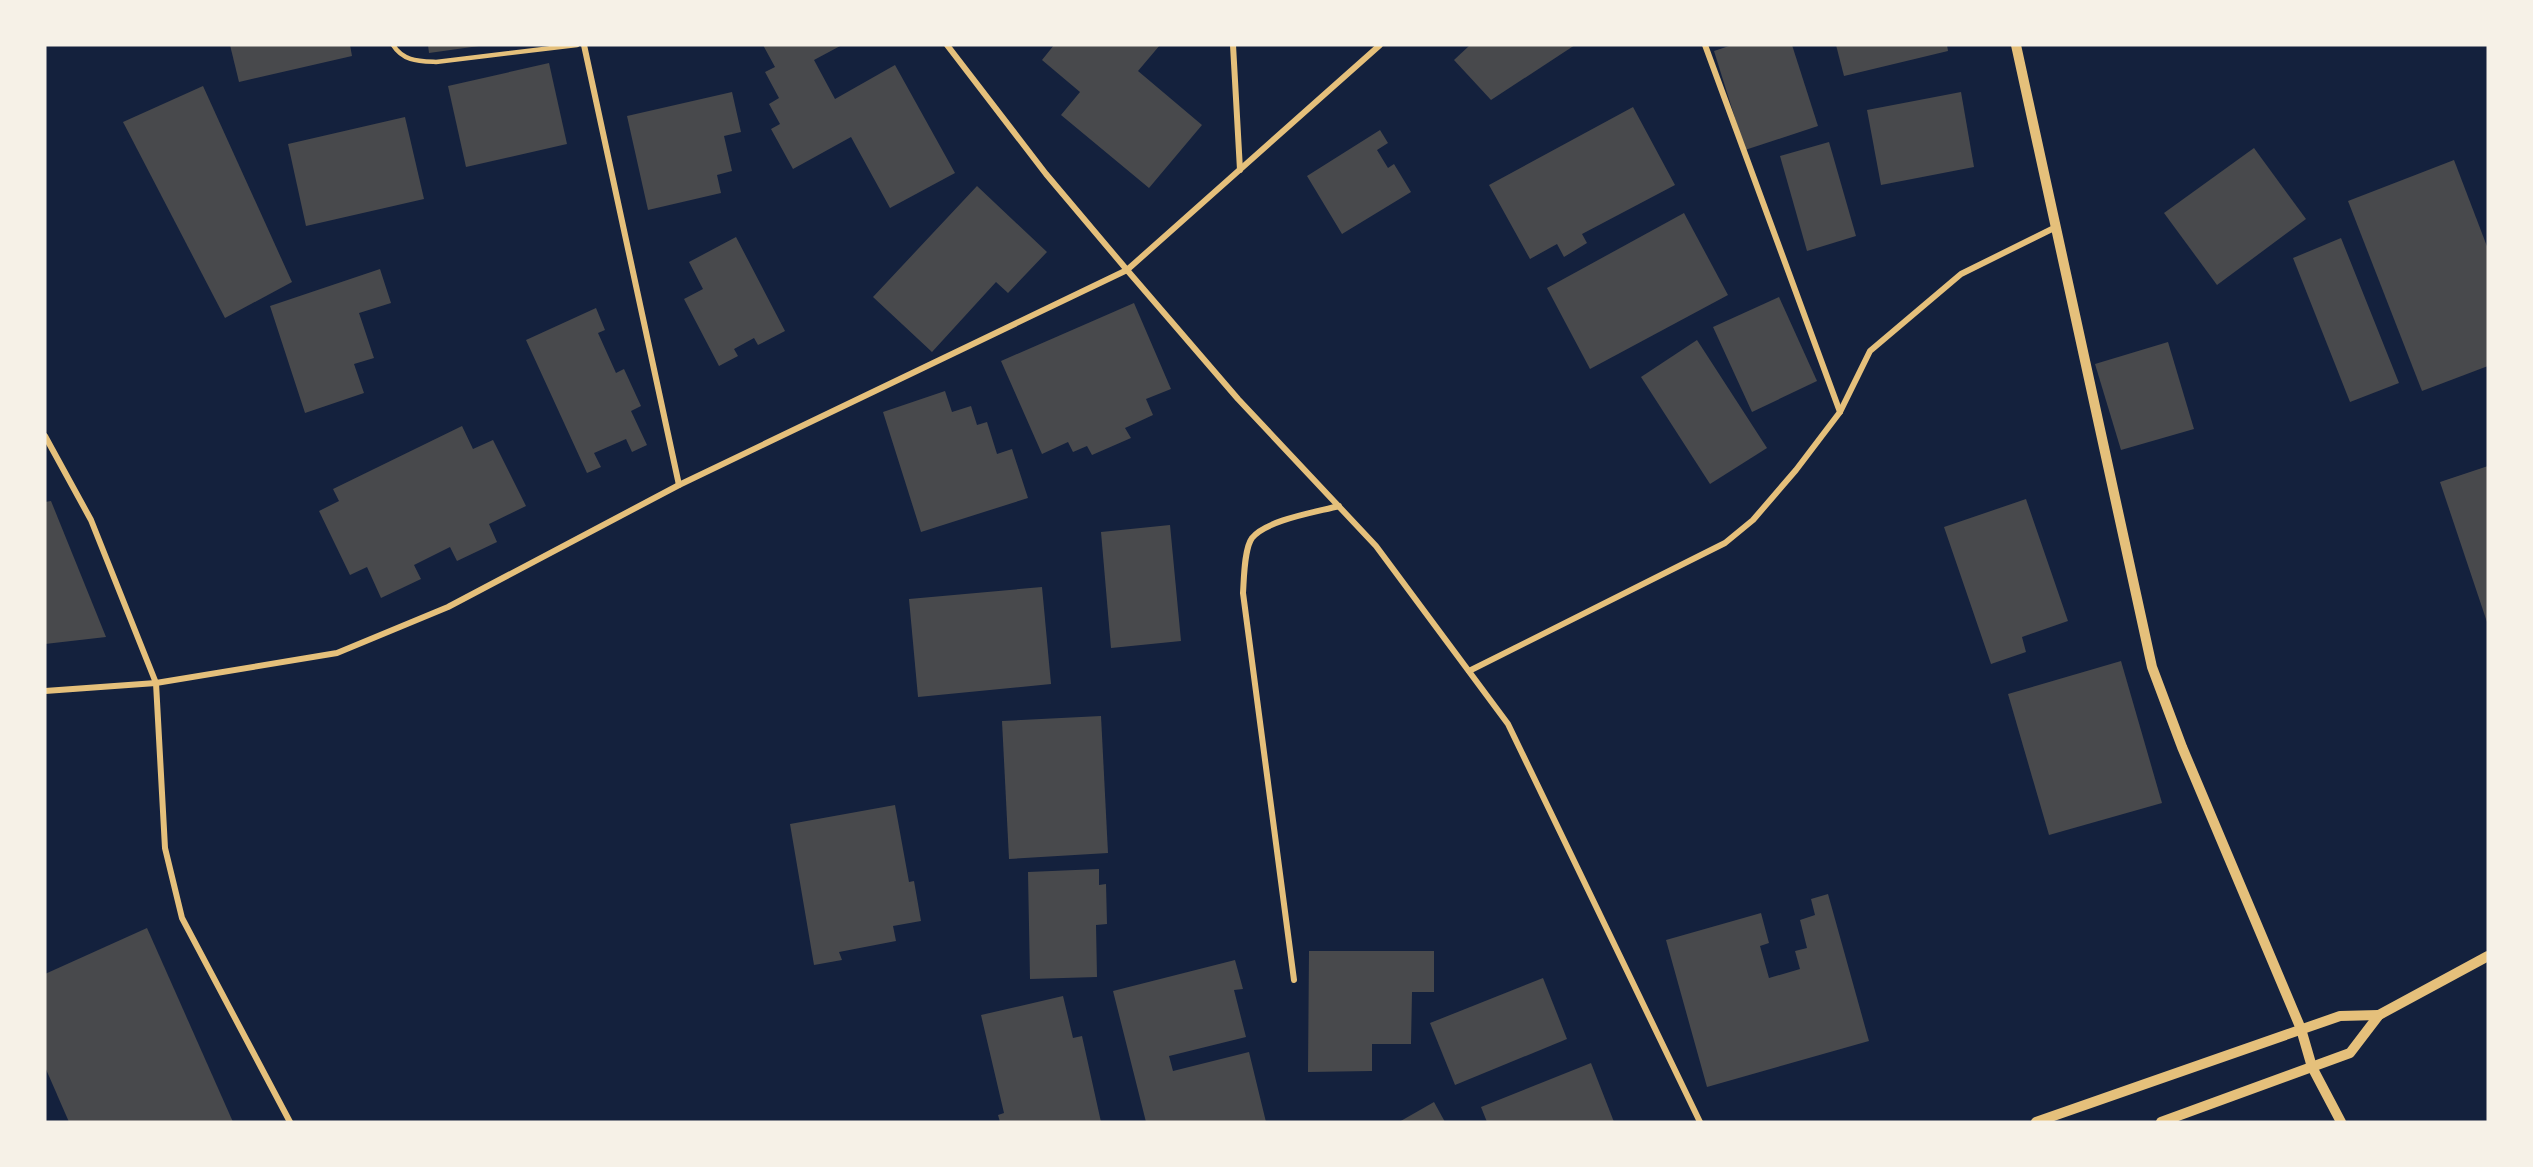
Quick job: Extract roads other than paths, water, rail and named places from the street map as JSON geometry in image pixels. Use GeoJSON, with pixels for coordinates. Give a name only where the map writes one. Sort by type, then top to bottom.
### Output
{"type":"FeatureCollection","features":[{"type":"Feature","properties":{"kind":"street"},"geometry":{"type":"LineString","coordinates":[[584,45],[679,485]]}},
{"type":"Feature","properties":{"kind":"street"},"geometry":{"type":"LineString","coordinates":[[947,45],[1046,174],[1127,270],[1238,399],[1376,546],[1508,724],[1700,1122]]}},
{"type":"Feature","properties":{"kind":"street"},"geometry":{"type":"LineString","coordinates":[[1233,45],[1240,170]]}},
{"type":"Feature","properties":{"kind":"street"},"geometry":{"type":"LineString","coordinates":[[45,691],[156,683],[337,653],[447,607],[679,485],[1127,270],[1380,45]]}},
{"type":"Feature","properties":{"kind":"street"},"geometry":{"type":"LineString","coordinates":[[1705,45],[1840,412]]}},
{"type":"Feature","properties":{"kind":"street"},"geometry":{"type":"LineString","coordinates":[[2016,45],[2152,667],[2182,747],[2301,1029],[2312,1067],[2341,1122]]}},
{"type":"Feature","properties":{"kind":"street"},"geometry":{"type":"LineString","coordinates":[[1469,671],[1725,543],[1753,520],[1796,470],[1840,412],[1870,351],[1960,274],[2056,227]]}},
{"type":"Feature","properties":{"kind":"street"},"geometry":{"type":"LineString","coordinates":[[45,436],[91,520],[156,683],[165,848],[182,918],[290,1122]]}},
{"type":"Feature","properties":{"kind":"street"},"geometry":{"type":"LineString","coordinates":[[1294,980],[1243,593],[1245,559],[1251,538],[1267,526],[1339,506]]}},
{"type":"Feature","properties":{"kind":"street"},"geometry":{"type":"LineString","coordinates":[[2160,1122],[2350,1053],[2379,1015],[2488,956]]}},
{"type":"Feature","properties":{"kind":"street"},"geometry":{"type":"LineString","coordinates":[[2036,1122],[2340,1016],[2379,1015]]}},
{"type":"Feature","properties":{"kind":"lane"},"geometry":{"type":"LineString","coordinates":[[393,45],[399,55],[415,61],[436,62],[577,45]]}}]}
